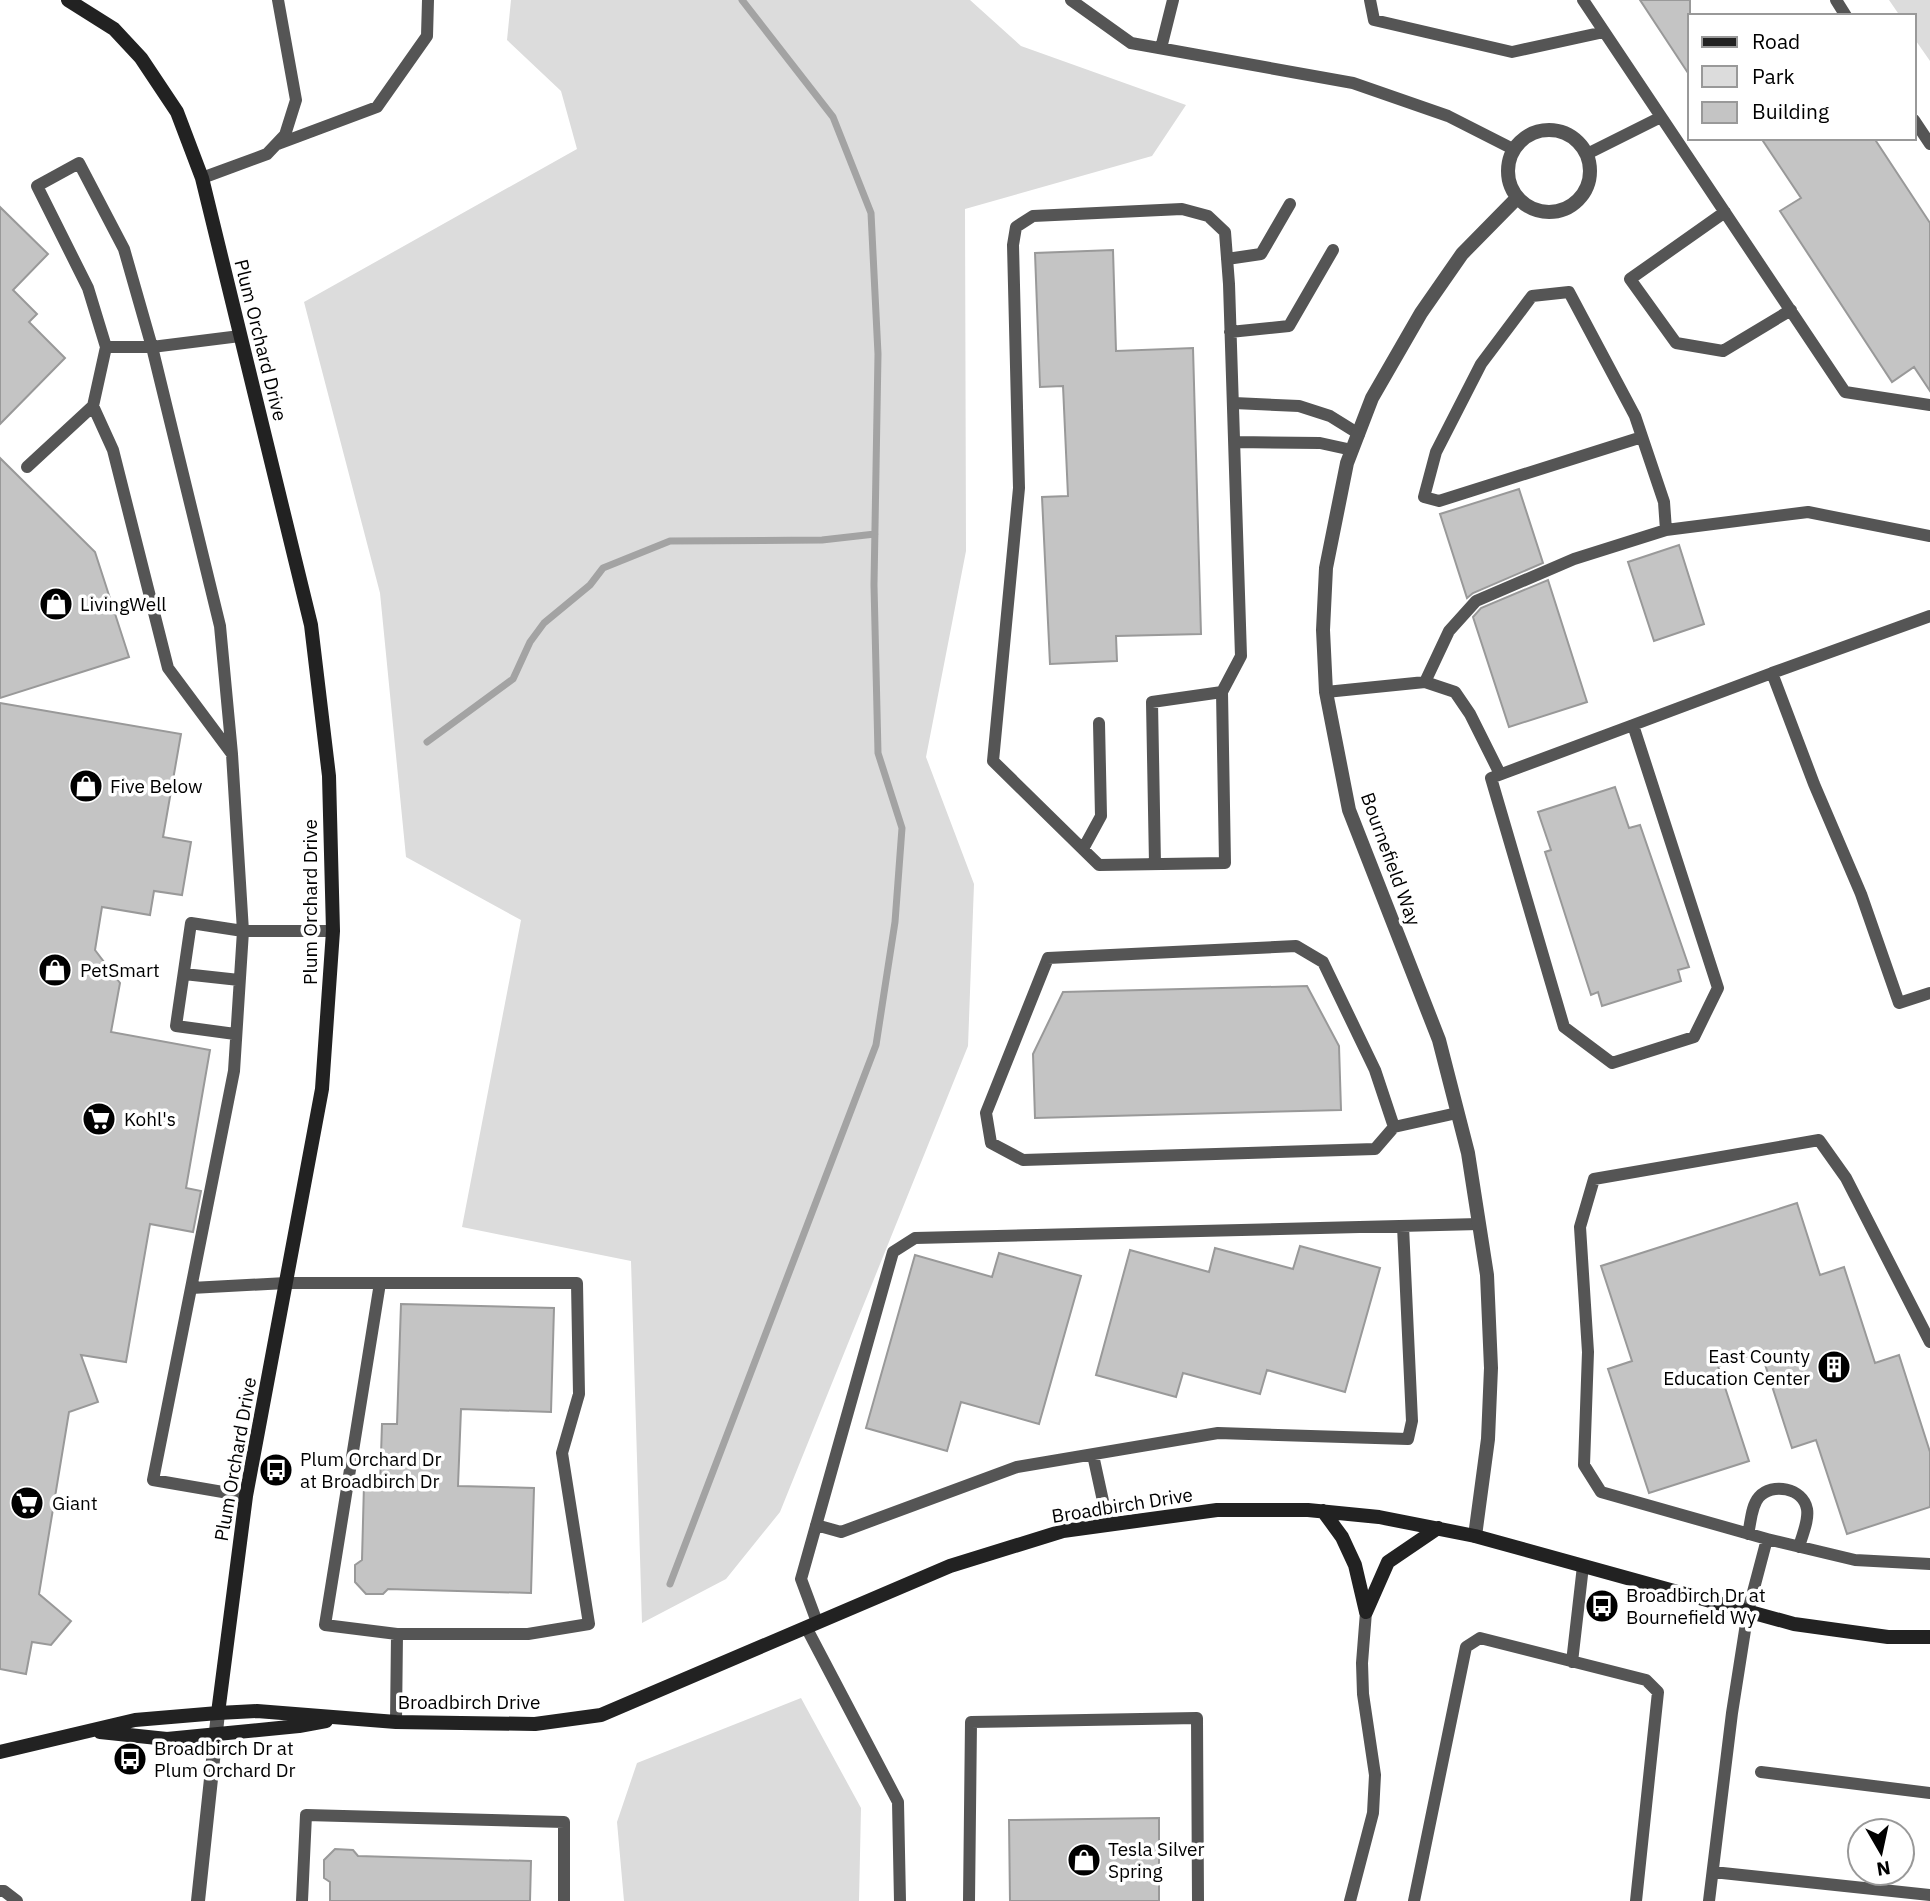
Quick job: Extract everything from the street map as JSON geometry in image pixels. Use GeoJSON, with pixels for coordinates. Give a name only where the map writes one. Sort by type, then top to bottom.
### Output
{"type":"FeatureCollection","features":[{"type":"Feature","properties":{"kind":"street","name":"Plum Orchard Drive"},"geometry":{"type":"LineString","coordinates":[[68,0],[114,29],[141,58],[177,112],[202,178],[312,625],[329,776],[334,931],[322,1088],[246,1496],[218,1713],[198,1901]]}},
{"type":"Feature","properties":{"kind":"street"},"geometry":{"type":"LineString","coordinates":[[1558,130],[1580,143],[1587,154],[1590,167],[1585,192],[1565,209],[1553,212],[1527,207],[1510,187],[1508,161],[1521,139],[1532,132],[1558,130]]}},
{"type":"Feature","properties":{"kind":"street","name":"Bournefield Way"},"geometry":{"type":"LineString","coordinates":[[1475,1536],[1489,1439],[1490,1368],[1487,1275],[1468,1153],[1439,1040],[1349,810],[1326,692],[1323,630],[1326,568],[1347,463],[1372,398],[1421,313],[1462,254],[1517,198]]}},
{"type":"Feature","properties":{"kind":"street","name":"Broadbirch Drive"},"geometry":{"type":"LineString","coordinates":[[0,1752],[135,1720],[218,1713],[257,1711],[396,1722],[535,1724],[601,1715],[950,1566],[1063,1531],[1217,1510],[1323,1511],[1379,1517],[1475,1536],[1794,1624],[1888,1637],[1930,1637]]}},
{"type":"Feature","properties":{"kind":"street"},"geometry":{"type":"LineString","coordinates":[[1323,1511],[1342,1537],[1355,1565],[1366,1612]]}},
{"type":"Feature","properties":{"kind":"street"},"geometry":{"type":"LineString","coordinates":[[1366,1612],[1388,1562],[1437,1528]]}},
{"type":"Feature","properties":{"kind":"street","name":"Broadbirch Drive"},"geometry":{"type":"LineString","coordinates":[[86,1731],[167,1739],[299,1726],[341,1717]]}},
{"type":"Feature","properties":{"kind":"lane"},"geometry":{"type":"LineString","coordinates":[[202,178],[267,154],[285,135],[296,100],[278,0]]}},
{"type":"Feature","properties":{"kind":"lane"},"geometry":{"type":"LineString","coordinates":[[274,145],[377,107],[427,36],[428,0]]}},
{"type":"Feature","properties":{"kind":"lane"},"geometry":{"type":"LineString","coordinates":[[1071,0],[1131,43],[1353,83],[1448,116],[1513,149]]}},
{"type":"Feature","properties":{"kind":"lane"},"geometry":{"type":"LineString","coordinates":[[1161,48],[1173,0]]}},
{"type":"Feature","properties":{"kind":"lane"},"geometry":{"type":"LineString","coordinates":[[1370,0],[1374,20],[1512,52],[1604,32]]}},
{"type":"Feature","properties":{"kind":"lane"},"geometry":{"type":"LineString","coordinates":[[1583,0],[1845,392],[1930,405]]}},
{"type":"Feature","properties":{"kind":"lane"},"geometry":{"type":"LineString","coordinates":[[1587,154],[1661,117]]}},
{"type":"Feature","properties":{"kind":"lane"},"geometry":{"type":"LineString","coordinates":[[1916,123],[1930,144]]}},
{"type":"Feature","properties":{"kind":"lane"},"geometry":{"type":"LineString","coordinates":[[27,467],[93,406],[106,347],[88,288],[37,186],[79,163],[124,249],[152,347],[220,626],[232,754],[243,931],[234,1071],[153,1480],[246,1496]]}},
{"type":"Feature","properties":{"kind":"lane"},"geometry":{"type":"LineString","coordinates":[[1227,259],[1261,254],[1290,204]]}},
{"type":"Feature","properties":{"kind":"lane"},"geometry":{"type":"LineString","coordinates":[[1182,209],[1208,216],[1225,232],[1230,332],[1241,656],[1222,692],[1225,863],[1099,865],[993,761],[1019,488],[1013,245],[1016,227],[1034,216],[1182,209]]}},
{"type":"Feature","properties":{"kind":"lane"},"geometry":{"type":"LineString","coordinates":[[1725,212],[1630,279],[1676,343],[1723,351],[1791,310]]}},
{"type":"Feature","properties":{"kind":"lane"},"geometry":{"type":"LineString","coordinates":[[1230,332],[1289,326],[1333,250]]}},
{"type":"Feature","properties":{"kind":"lane"},"geometry":{"type":"LineString","coordinates":[[1642,437],[1439,501],[1424,497],[1436,452],[1481,364],[1532,296],[1569,292],[1635,416],[1664,502],[1666,530]]}},
{"type":"Feature","properties":{"kind":"lane"},"geometry":{"type":"LineString","coordinates":[[106,347],[152,347],[240,336]]}},
{"type":"Feature","properties":{"kind":"lane"},"geometry":{"type":"LineString","coordinates":[[1234,403],[1298,406],[1330,416],[1359,434]]}},
{"type":"Feature","properties":{"kind":"lane"},"geometry":{"type":"LineString","coordinates":[[93,406],[113,450],[168,668],[232,754]]}},
{"type":"Feature","properties":{"kind":"lane"},"geometry":{"type":"LineString","coordinates":[[1235,442],[1320,443],[1352,450]]}},
{"type":"Feature","properties":{"kind":"lane"},"geometry":{"type":"LineString","coordinates":[[1425,682],[1448,631],[1476,601],[1574,559],[1666,530],[1808,512],[1930,536]]}},
{"type":"Feature","properties":{"kind":"lane"},"geometry":{"type":"LineString","coordinates":[[1633,725],[1718,988],[1694,1037],[1612,1063],[1564,1027],[1491,778],[1772,673],[1930,616]]}},
{"type":"Feature","properties":{"kind":"lane"},"geometry":{"type":"LineString","coordinates":[[1772,673],[1814,784],[1861,894],[1899,1003],[1930,993]]}},
{"type":"Feature","properties":{"kind":"lane"},"geometry":{"type":"LineString","coordinates":[[1326,692],[1425,682],[1455,692],[1470,714],[1500,774]]}},
{"type":"Feature","properties":{"kind":"lane"},"geometry":{"type":"LineString","coordinates":[[1155,864],[1152,702],[1222,692]]}},
{"type":"Feature","properties":{"kind":"lane"},"geometry":{"type":"LineString","coordinates":[[1083,849],[1101,816],[1099,723]]}},
{"type":"Feature","properties":{"kind":"lane"},"geometry":{"type":"LineString","coordinates":[[235,1034],[176,1026],[191,923],[243,931],[334,931]]}},
{"type":"Feature","properties":{"kind":"lane"},"geometry":{"type":"LineString","coordinates":[[1394,1126],[1375,1070],[1323,962],[1296,946],[1048,958],[986,1113],[991,1143],[1023,1160],[1375,1149],[1394,1126],[1457,1113]]}},
{"type":"Feature","properties":{"kind":"lane"},"geometry":{"type":"LineString","coordinates":[[184,974],[239,980]]}},
{"type":"Feature","properties":{"kind":"lane"},"geometry":{"type":"LineString","coordinates":[[1930,1342],[1846,1178],[1819,1140],[1594,1179],[1580,1227],[1588,1352],[1584,1465],[1601,1492],[1748,1534],[1854,1560],[1930,1564]]}},
{"type":"Feature","properties":{"kind":"lane"},"geometry":{"type":"LineString","coordinates":[[900,1901],[898,1802],[812,1625],[801,1579],[893,1252],[915,1238],[1479,1224]]}},
{"type":"Feature","properties":{"kind":"lane"},"geometry":{"type":"LineString","coordinates":[[816,1525],[841,1532],[1017,1467],[1218,1433],[1408,1439],[1412,1421],[1403,1226]]}},
{"type":"Feature","properties":{"kind":"lane"},"geometry":{"type":"LineString","coordinates":[[191,1288],[286,1283],[380,1283],[577,1283],[579,1394],[562,1454],[589,1624],[528,1634],[397,1634],[325,1625],[380,1283]]}},
{"type":"Feature","properties":{"kind":"lane"},"geometry":{"type":"LineString","coordinates":[[1093,1455],[1108,1524]]}},
{"type":"Feature","properties":{"kind":"lane"},"geometry":{"type":"LineString","coordinates":[[1748,1534],[1755,1503],[1760,1496],[1767,1491],[1784,1489],[1800,1496],[1807,1511],[1799,1547]]}},
{"type":"Feature","properties":{"kind":"lane"},"geometry":{"type":"LineString","coordinates":[[1709,1901],[1731,1713],[1748,1611],[1767,1539]]}},
{"type":"Feature","properties":{"kind":"lane"},"geometry":{"type":"LineString","coordinates":[[1572,1662],[1583,1566]]}},
{"type":"Feature","properties":{"kind":"lane"},"geometry":{"type":"LineString","coordinates":[[1350,1901],[1365,1851],[1374,1800],[1375,1774],[1363,1694],[1362,1663],[1366,1612]]}},
{"type":"Feature","properties":{"kind":"lane"},"geometry":{"type":"LineString","coordinates":[[396,1722],[397,1634]]}},
{"type":"Feature","properties":{"kind":"lane"},"geometry":{"type":"LineString","coordinates":[[1414,1901],[1466,1647],[1480,1638],[1646,1680],[1658,1692],[1636,1901]]}},
{"type":"Feature","properties":{"kind":"lane"},"geometry":{"type":"LineString","coordinates":[[969,1901],[971,1722],[1197,1718],[1198,1901]]}},
{"type":"Feature","properties":{"kind":"lane"},"geometry":{"type":"LineString","coordinates":[[1760,1772],[1930,1793]]}},
{"type":"Feature","properties":{"kind":"lane"},"geometry":{"type":"LineString","coordinates":[[302,1901],[306,1815],[564,1822],[564,1901]]}},
{"type":"Feature","properties":{"kind":"lane"},"geometry":{"type":"LineString","coordinates":[[1713,1872],[1930,1895]]}},
{"type":"Feature","properties":{"kind":"lane"},"geometry":{"type":"LineString","coordinates":[[0,1891],[17,1901]]}},
{"type":"Feature","properties":{"kind":"green space"},"geometry":{"type":"Polygon","coordinates":[[[511,0],[970,0],[1021,46],[1186,105],[1152,156],[965,209],[966,551],[926,757],[974,884],[968,1046],[780,1512],[726,1579],[642,1623],[631,1261],[462,1227],[521,920],[406,857],[380,593],[304,302],[577,149],[561,91],[507,40],[511,0]]]}},
{"type":"Feature","properties":{"kind":"green space"},"geometry":{"type":"Polygon","coordinates":[[[1889,0],[1930,0],[1930,61],[1916,41],[1916,14],[1899,14],[1889,0]]]}},
{"type":"Feature","properties":{"kind":"green space"},"geometry":{"type":"Polygon","coordinates":[[[801,1698],[861,1808],[859,1901],[624,1901],[617,1822],[637,1763],[801,1698]]]}},
{"type":"Feature","properties":{"kind":"building"},"geometry":{"type":"Polygon","coordinates":[[[1640,0],[1690,0],[1688,73],[1640,0]]]}},
{"type":"Feature","properties":{"kind":"building"},"geometry":{"type":"Polygon","coordinates":[[[1762,140],[1875,140],[1930,223],[1930,391],[1914,367],[1892,382],[1780,211],[1801,198],[1762,140]]]}},
{"type":"Feature","properties":{"kind":"building"},"geometry":{"type":"Polygon","coordinates":[[[0,207],[48,254],[13,290],[37,314],[29,322],[65,358],[0,424],[0,207]]]}},
{"type":"Feature","properties":{"kind":"building"},"geometry":{"type":"Polygon","coordinates":[[[1113,250],[1116,351],[1193,348],[1201,634],[1116,636],[1117,661],[1050,664],[1042,497],[1068,496],[1063,386],[1040,387],[1035,253],[1113,250]]]}},
{"type":"Feature","properties":{"kind":"building","name":"LivingWell"},"geometry":{"type":"Polygon","coordinates":[[[0,458],[95,552],[129,657],[0,698],[0,458]]]}},
{"type":"Feature","properties":{"kind":"building"},"geometry":{"type":"Polygon","coordinates":[[[1519,489],[1543,563],[1467,598],[1440,514],[1519,489]]]}},
{"type":"Feature","properties":{"kind":"building"},"geometry":{"type":"Polygon","coordinates":[[[1679,545],[1704,624],[1654,641],[1628,562],[1679,545]]]}},
{"type":"Feature","properties":{"kind":"building"},"geometry":{"type":"Polygon","coordinates":[[[1548,580],[1587,702],[1509,727],[1473,617],[1481,608],[1548,580]]]}},
{"type":"Feature","properties":{"kind":"building"},"geometry":{"type":"Polygon","coordinates":[[[0,703],[181,734],[163,837],[191,842],[182,895],[154,891],[150,915],[102,907],[95,950],[120,983],[111,1032],[210,1050],[186,1188],[201,1191],[193,1232],[150,1224],[126,1362],[81,1355],[98,1402],[69,1412],[39,1594],[71,1621],[51,1645],[32,1642],[26,1674],[0,1669],[0,703]]]}},
{"type":"Feature","properties":{"kind":"building"},"geometry":{"type":"Polygon","coordinates":[[[1615,787],[1629,828],[1640,825],[1689,967],[1678,970],[1681,981],[1602,1006],[1598,992],[1591,995],[1545,852],[1551,850],[1538,812],[1615,787]]]}},
{"type":"Feature","properties":{"kind":"building"},"geometry":{"type":"Polygon","coordinates":[[[1307,986],[1339,1046],[1341,1110],[1035,1118],[1033,1054],[1063,992],[1307,986]]]}},
{"type":"Feature","properties":{"kind":"building","name":"East County Education Center"},"geometry":{"type":"Polygon","coordinates":[[[1797,1203],[1820,1275],[1844,1267],[1875,1363],[1899,1355],[1930,1452],[1930,1507],[1847,1534],[1816,1440],[1792,1448],[1761,1352],[1718,1366],[1749,1461],[1649,1493],[1608,1369],[1632,1361],[1601,1266],[1797,1203]]]}},
{"type":"Feature","properties":{"kind":"building"},"geometry":{"type":"Polygon","coordinates":[[[1300,1246],[1380,1268],[1345,1392],[1267,1370],[1260,1394],[1183,1373],[1176,1397],[1096,1375],[1130,1250],[1209,1272],[1215,1248],[1293,1269],[1300,1246]]]}},
{"type":"Feature","properties":{"kind":"building"},"geometry":{"type":"Polygon","coordinates":[[[999,1253],[1081,1276],[1039,1424],[961,1402],[947,1451],[866,1428],[915,1255],[992,1277],[999,1253]]]}},
{"type":"Feature","properties":{"kind":"building"},"geometry":{"type":"Polygon","coordinates":[[[401,1304],[554,1308],[551,1412],[461,1409],[458,1486],[534,1488],[531,1593],[388,1589],[383,1594],[366,1594],[355,1582],[355,1565],[362,1560],[364,1484],[380,1485],[382,1424],[397,1424],[401,1304]]]}},
{"type":"Feature","properties":{"kind":"building","name":"Tesla Silver Spring"},"geometry":{"type":"Polygon","coordinates":[[[1159,1818],[1159,1901],[1010,1901],[1009,1820],[1159,1818]]]}},
{"type":"Feature","properties":{"kind":"building"},"geometry":{"type":"Polygon","coordinates":[[[335,1849],[353,1850],[358,1856],[531,1861],[530,1901],[330,1901],[330,1882],[324,1878],[324,1860],[335,1849]]]}},
{"type":"Feature","properties":{"kind":"waterway"},"geometry":{"type":"LineString","coordinates":[[670,1584],[876,1045],[895,922],[902,828],[878,753],[874,585],[878,354],[871,213],[833,117],[742,0]]}},
{"type":"Feature","properties":{"kind":"waterway"},"geometry":{"type":"LineString","coordinates":[[427,742],[513,679],[530,642],[544,623],[590,585],[603,568],[670,541],[822,540],[875,534]]}},
{"type":"Feature","properties":{"kind":"place","name":"LivingWell"},"geometry":{"type":"Point","coordinates":[56,604]}},
{"type":"Feature","properties":{"kind":"place","name":"Five Below"},"geometry":{"type":"Point","coordinates":[86,786]}},
{"type":"Feature","properties":{"kind":"place","name":"PetSmart"},"geometry":{"type":"Point","coordinates":[55,970]}},
{"type":"Feature","properties":{"kind":"place","name":"Kohl's"},"geometry":{"type":"Point","coordinates":[99,1119]}},
{"type":"Feature","properties":{"kind":"place","name":"East County Education Center"},"geometry":{"type":"Point","coordinates":[1834,1367]}},
{"type":"Feature","properties":{"kind":"place","name":"Plum Orchard Dr at Broadbirch Dr"},"geometry":{"type":"Point","coordinates":[276,1470]}},
{"type":"Feature","properties":{"kind":"place","name":"Giant"},"geometry":{"type":"Point","coordinates":[27,1503]}},
{"type":"Feature","properties":{"kind":"place","name":"Broadbirch Dr at Bournefield Wy"},"geometry":{"type":"Point","coordinates":[1602,1606]}},
{"type":"Feature","properties":{"kind":"place","name":"Broadbirch Dr at Plum Orchard Dr"},"geometry":{"type":"Point","coordinates":[130,1759]}},
{"type":"Feature","properties":{"kind":"place","name":"Tesla Silver Spring"},"geometry":{"type":"Point","coordinates":[1084,1860]}}]}
